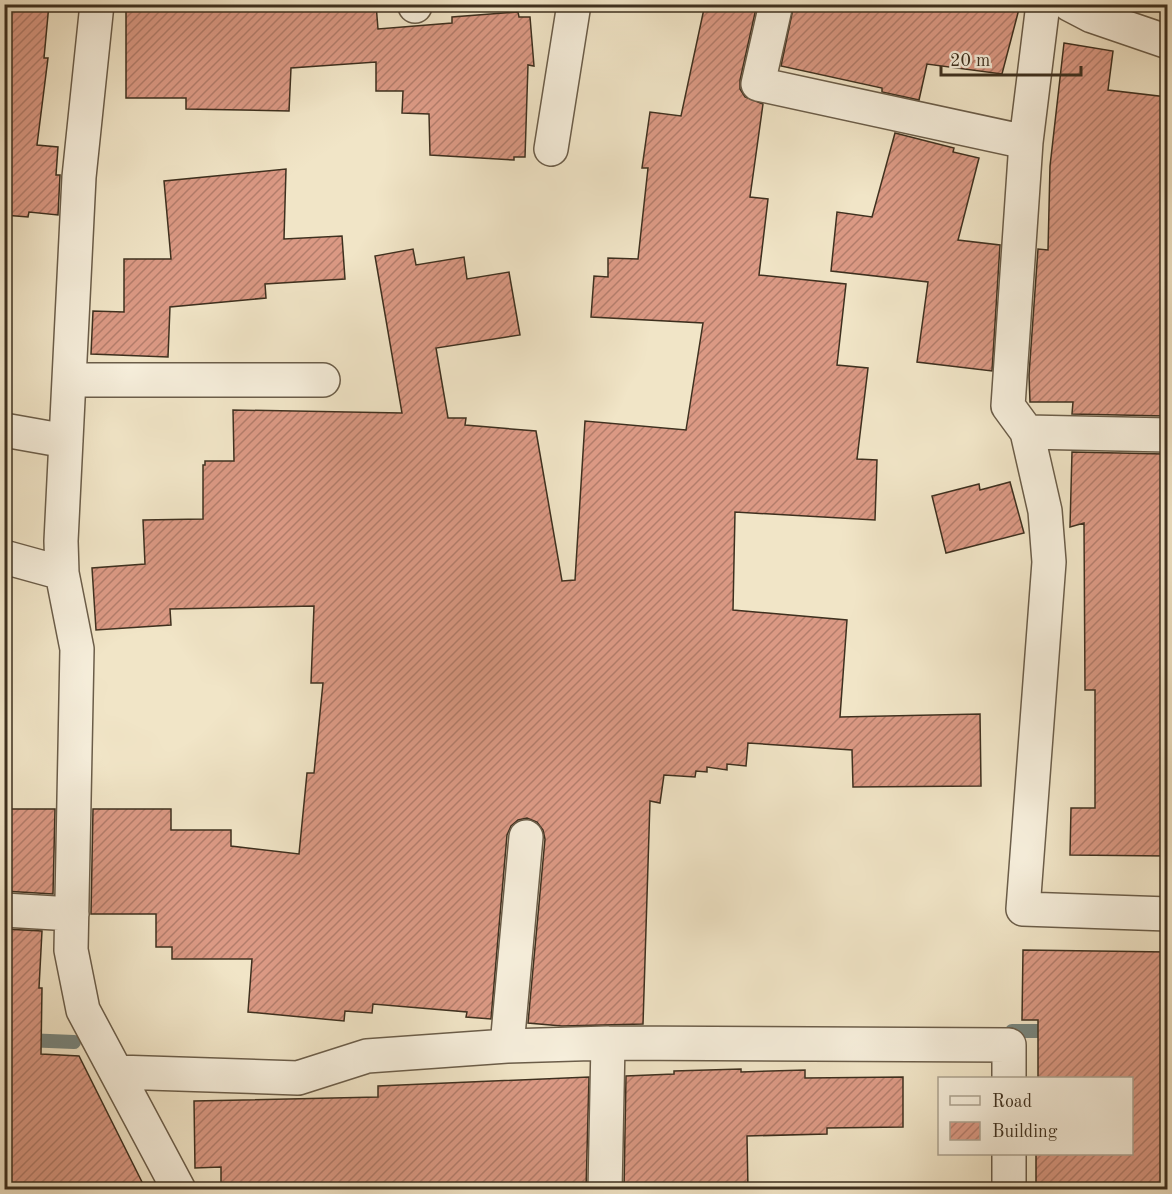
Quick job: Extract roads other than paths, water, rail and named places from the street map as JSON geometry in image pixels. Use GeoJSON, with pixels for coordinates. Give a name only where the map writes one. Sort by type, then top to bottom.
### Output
{"type":"FeatureCollection","features":[{"type":"Feature","properties":{"kind":"street"},"geometry":{"type":"LineString","coordinates":[[97,4],[79,177],[62,573],[77,649],[71,950],[83,1010],[179,1190]]}},
{"type":"Feature","properties":{"kind":"street"},"geometry":{"type":"LineString","coordinates":[[551,149],[574,4]]}},
{"type":"Feature","properties":{"kind":"street"},"geometry":{"type":"LineString","coordinates":[[776,4],[758,84],[1026,141]]}},
{"type":"Feature","properties":{"kind":"street"},"geometry":{"type":"LineString","coordinates":[[1043,4],[1026,141],[1008,406],[1027,432],[1046,512],[1049,562],[1023,909],[1167,914]]}},
{"type":"Feature","properties":{"kind":"street"},"geometry":{"type":"LineString","coordinates":[[1085,8],[1167,42]]}},
{"type":"Feature","properties":{"kind":"street"},"geometry":{"type":"LineString","coordinates":[[69,380],[323,380]]}},
{"type":"Feature","properties":{"kind":"street"},"geometry":{"type":"LineString","coordinates":[[4,430],[66,441]]}},
{"type":"Feature","properties":{"kind":"street"},"geometry":{"type":"LineString","coordinates":[[1027,432],[1167,435]]}},
{"type":"Feature","properties":{"kind":"street"},"geometry":{"type":"LineString","coordinates":[[4,557],[62,573]]}},
{"type":"Feature","properties":{"kind":"street"},"geometry":{"type":"LineString","coordinates":[[507,1046],[526,837]]}},
{"type":"Feature","properties":{"kind":"street"},"geometry":{"type":"LineString","coordinates":[[4,910],[72,914]]}},
{"type":"Feature","properties":{"kind":"street"},"geometry":{"type":"LineString","coordinates":[[117,1072],[298,1078],[367,1056],[507,1046],[608,1043],[1009,1045],[1009,1077]]}},
{"type":"Feature","properties":{"kind":"street"},"geometry":{"type":"LineString","coordinates":[[605,1190],[608,1043]]}},
{"type":"Feature","properties":{"kind":"street"},"geometry":{"type":"LineString","coordinates":[[1009,1155],[1009,1190]]}},
{"type":"Feature","properties":{"kind":"waterway"},"geometry":{"type":"LineString","coordinates":[[1012,1031],[1054,1031]]}},
{"type":"Feature","properties":{"kind":"waterway"},"geometry":{"type":"LineString","coordinates":[[25,1040],[74,1042]]}}]}
